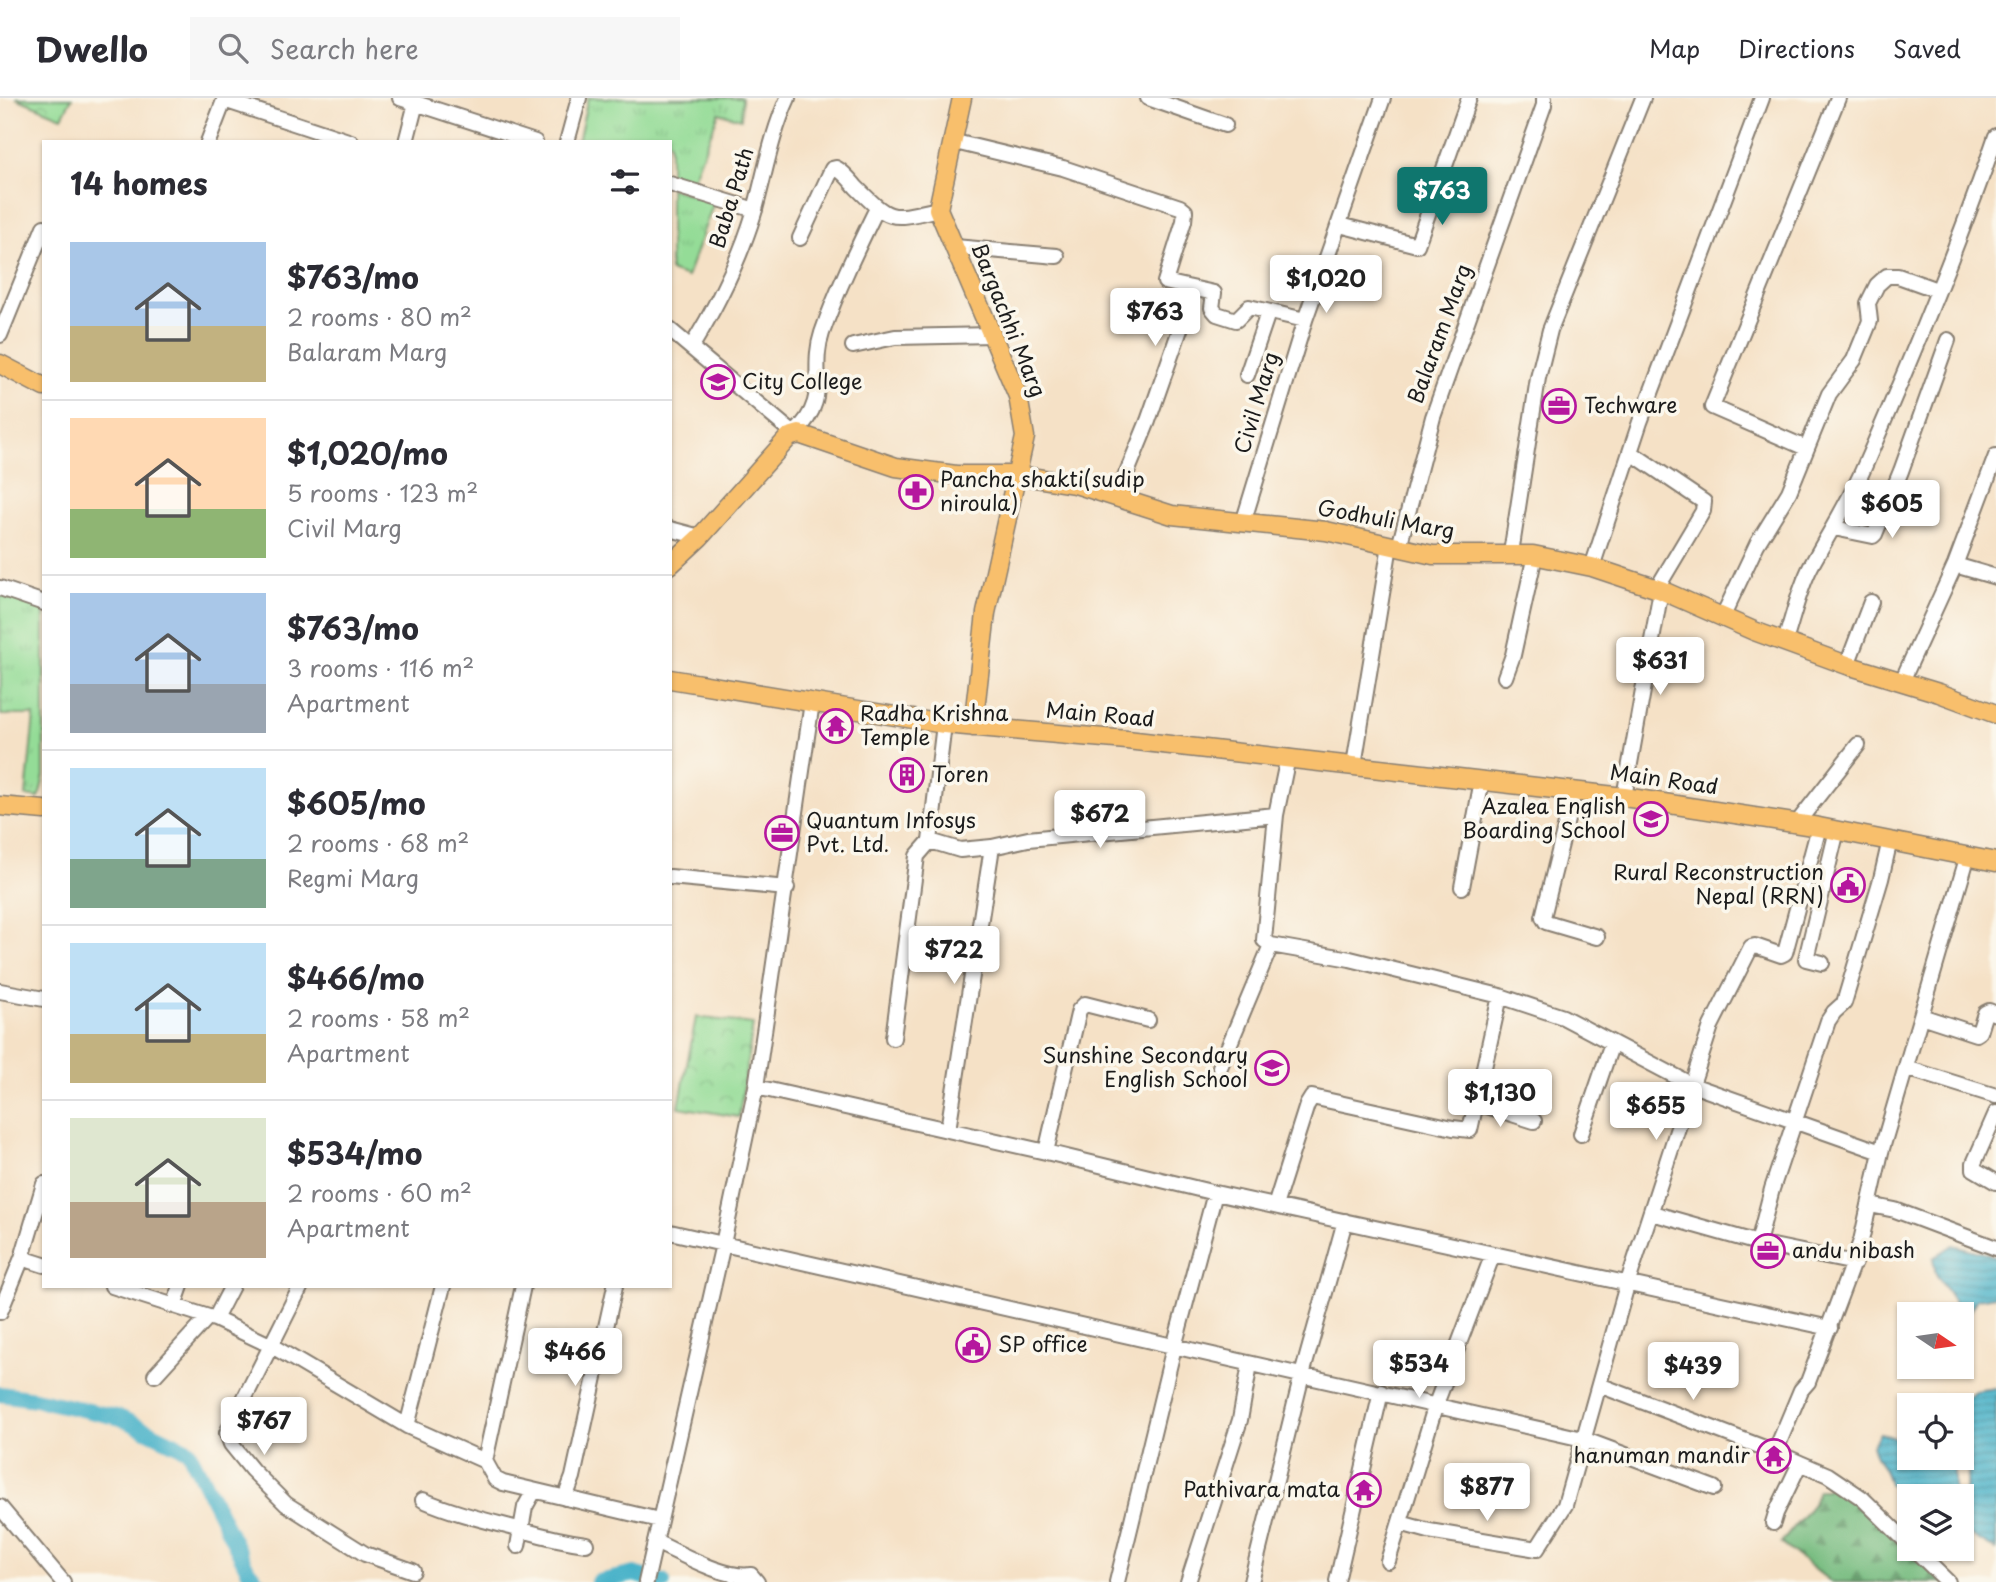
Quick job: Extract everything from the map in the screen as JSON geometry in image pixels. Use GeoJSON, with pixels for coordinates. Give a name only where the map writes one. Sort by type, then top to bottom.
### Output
{"type":"FeatureCollection","features":[{"type":"Feature","properties":{"kind":"main road"},"geometry":{"type":"LineString","coordinates":[[937,209],[962,98]]}},
{"type":"Feature","properties":{"kind":"main road","name":"Bargachhi Marg"},"geometry":{"type":"LineString","coordinates":[[937,209],[1018,396],[1025,437],[986,613],[973,727]]}},
{"type":"Feature","properties":{"kind":"main road"},"geometry":{"type":"LineString","coordinates":[[0,365],[42,386]]}},
{"type":"Feature","properties":{"kind":"main road"},"geometry":{"type":"LineString","coordinates":[[672,563],[700,537],[794,434]]}},
{"type":"Feature","properties":{"kind":"main road","name":"Godhuli Marg"},"geometry":{"type":"LineString","coordinates":[[794,434],[896,467],[956,475],[1017,475],[1075,484],[1172,515],[1326,531],[1433,555],[1535,555],[1592,566],[1847,665],[1996,714]]}},
{"type":"Feature","properties":{"kind":"main road","name":"Main Road"},"geometry":{"type":"LineString","coordinates":[[672,679],[944,724],[1127,740],[1288,759],[1573,794],[1828,830]]}},
{"type":"Feature","properties":{"kind":"main road","name":"Main Road"},"geometry":{"type":"LineString","coordinates":[[1288,759],[1354,765],[1481,783]]}},
{"type":"Feature","properties":{"kind":"main road","name":"Main Road"},"geometry":{"type":"LineString","coordinates":[[1573,794],[1624,797],[1797,823],[1996,865]]}},
{"type":"Feature","properties":{"kind":"main road"},"geometry":{"type":"LineString","coordinates":[[0,806],[42,810]]}},
{"type":"Feature","properties":{"kind":"street"},"geometry":{"type":"LineString","coordinates":[[400,98],[416,103],[442,104],[497,136],[522,140]]}},
{"type":"Feature","properties":{"kind":"street"},"geometry":{"type":"LineString","coordinates":[[568,140],[579,98]]}},
{"type":"Feature","properties":{"kind":"street","name":"Baba Path"},"geometry":{"type":"LineString","coordinates":[[692,346],[731,272],[755,209],[774,135],[788,98]]}},
{"type":"Feature","properties":{"kind":"street"},"geometry":{"type":"LineString","coordinates":[[1148,98],[1225,125]]}},
{"type":"Feature","properties":{"kind":"street","name":"Civil Marg"},"geometry":{"type":"LineString","coordinates":[[1242,523],[1305,320],[1383,98]]}},
{"type":"Feature","properties":{"kind":"street"},"geometry":{"type":"LineString","coordinates":[[1340,225],[1417,245],[1469,98]]}},
{"type":"Feature","properties":{"kind":"street","name":"Balaram Marg"},"geometry":{"type":"LineString","coordinates":[[1354,765],[1394,546],[1433,417],[1544,105],[1544,98]]}},
{"type":"Feature","properties":{"kind":"street"},"geometry":{"type":"LineString","coordinates":[[1511,554],[1538,378],[1550,330],[1643,98]]}},
{"type":"Feature","properties":{"kind":"street"},"geometry":{"type":"LineString","coordinates":[[1592,566],[1640,422],[1762,98]]}},
{"type":"Feature","properties":{"kind":"street"},"geometry":{"type":"LineString","coordinates":[[1806,448],[1712,407],[1838,98]]}},
{"type":"Feature","properties":{"kind":"street"},"geometry":{"type":"LineString","coordinates":[[209,140],[224,99],[345,140]]}},
{"type":"Feature","properties":{"kind":"street"},"geometry":{"type":"LineString","coordinates":[[406,140],[416,103]]}},
{"type":"Feature","properties":{"kind":"street"},"geometry":{"type":"LineString","coordinates":[[1785,642],[1810,568],[1860,476],[1937,290],[1996,136]]}},
{"type":"Feature","properties":{"kind":"street"},"geometry":{"type":"LineString","coordinates":[[951,141],[1063,168],[1180,207],[1185,211],[1184,221],[1166,282],[1214,293],[1212,308],[1217,314],[1236,320],[1248,307],[1305,320]]}},
{"type":"Feature","properties":{"kind":"street"},"geometry":{"type":"LineString","coordinates":[[800,238],[832,169],[840,169],[889,217],[898,218],[937,209]]}},
{"type":"Feature","properties":{"kind":"street"},"geometry":{"type":"LineString","coordinates":[[672,185],[755,209]]}},
{"type":"Feature","properties":{"kind":"street"},"geometry":{"type":"LineString","coordinates":[[672,331],[794,434],[804,425],[812,411],[818,389],[820,337],[835,296],[877,208]]}},
{"type":"Feature","properties":{"kind":"street"},"geometry":{"type":"LineString","coordinates":[[0,335],[42,232]]}},
{"type":"Feature","properties":{"kind":"street"},"geometry":{"type":"LineString","coordinates":[[955,247],[1058,256]]}},
{"type":"Feature","properties":{"kind":"street"},"geometry":{"type":"LineString","coordinates":[[1723,616],[1757,544],[1789,492],[1829,394],[1854,360],[1870,321],[1868,303],[1877,285],[1887,276],[1898,276],[1937,290]]}},
{"type":"Feature","properties":{"kind":"street"},"geometry":{"type":"LineString","coordinates":[[1117,497],[1148,421],[1183,321],[1182,305],[1187,287]]}},
{"type":"Feature","properties":{"kind":"street"},"geometry":{"type":"LineString","coordinates":[[1247,375],[1269,313]]}},
{"type":"Feature","properties":{"kind":"street"},"geometry":{"type":"LineString","coordinates":[[853,346],[895,337],[993,335]]}},
{"type":"Feature","properties":{"kind":"street"},"geometry":{"type":"LineString","coordinates":[[1834,527],[1872,536],[1875,534],[1901,471],[1948,340]]}},
{"type":"Feature","properties":{"kind":"street"},"geometry":{"type":"LineString","coordinates":[[1624,797],[1659,590],[1703,512],[1704,502],[1639,457],[1630,454]]}},
{"type":"Feature","properties":{"kind":"street"},"geometry":{"type":"LineString","coordinates":[[1902,681],[1955,565],[1996,456]]}},
{"type":"Feature","properties":{"kind":"street"},"geometry":{"type":"LineString","coordinates":[[672,530],[700,537]]}},
{"type":"Feature","properties":{"kind":"street"},"geometry":{"type":"LineString","coordinates":[[1505,677],[1513,655],[1535,555]]}},
{"type":"Feature","properties":{"kind":"street"},"geometry":{"type":"LineString","coordinates":[[1955,565],[1996,578]]}},
{"type":"Feature","properties":{"kind":"street"},"geometry":{"type":"LineString","coordinates":[[0,588],[42,602]]}},
{"type":"Feature","properties":{"kind":"street"},"geometry":{"type":"LineString","coordinates":[[1847,665],[1871,602]]}},
{"type":"Feature","properties":{"kind":"street"},"geometry":{"type":"LineString","coordinates":[[646,1582],[756,1087],[812,702]]}},
{"type":"Feature","properties":{"kind":"street"},"geometry":{"type":"LineString","coordinates":[[893,1038],[917,856],[930,841],[944,724]]}},
{"type":"Feature","properties":{"kind":"street"},"geometry":{"type":"LineString","coordinates":[[1797,823],[1858,745]]}},
{"type":"Feature","properties":{"kind":"street"},"geometry":{"type":"LineString","coordinates":[[1288,759],[1276,815],[1264,940],[1270,944],[1500,996],[1563,1017],[1692,1085],[1881,1152]]}},
{"type":"Feature","properties":{"kind":"street"},"geometry":{"type":"LineString","coordinates":[[1462,887],[1481,783]]}},
{"type":"Feature","properties":{"kind":"street"},"geometry":{"type":"LineString","coordinates":[[1573,794],[1543,917],[1546,922],[1597,937]]}},
{"type":"Feature","properties":{"kind":"street"},"geometry":{"type":"LineString","coordinates":[[930,841],[960,850],[992,847],[1028,839],[1276,815]]}},
{"type":"Feature","properties":{"kind":"street"},"geometry":{"type":"LineString","coordinates":[[1822,962],[1806,959],[1828,830]]}},
{"type":"Feature","properties":{"kind":"street"},"geometry":{"type":"LineString","coordinates":[[1400,1523],[1429,1531],[1537,1549],[1565,1504],[1628,1285],[1711,1026],[1749,950],[1755,946],[1782,955],[1785,953],[1828,830]]}},
{"type":"Feature","properties":{"kind":"street"},"geometry":{"type":"LineString","coordinates":[[1758,1243],[1772,1189],[1828,1021],[1833,1012],[1844,1003],[1890,843]]}},
{"type":"Feature","properties":{"kind":"street"},"geometry":{"type":"LineString","coordinates":[[948,1130],[992,847]]}},
{"type":"Feature","properties":{"kind":"street"},"geometry":{"type":"LineString","coordinates":[[1775,1452],[1830,1328],[1855,1263],[1881,1152],[1967,858]]}},
{"type":"Feature","properties":{"kind":"street"},"geometry":{"type":"LineString","coordinates":[[672,877],[787,888]]}},
{"type":"Feature","properties":{"kind":"street"},"geometry":{"type":"LineString","coordinates":[[1220,1067],[1270,944]]}},
{"type":"Feature","properties":{"kind":"street"},"geometry":{"type":"LineString","coordinates":[[0,991],[42,999]]}},
{"type":"Feature","properties":{"kind":"street"},"geometry":{"type":"LineString","coordinates":[[1275,1206],[1307,1105],[1312,1097],[1470,1130],[1500,996]]}},
{"type":"Feature","properties":{"kind":"street"},"geometry":{"type":"LineString","coordinates":[[1046,1152],[1079,1010],[1085,1004],[1148,1020]]}},
{"type":"Feature","properties":{"kind":"street"},"geometry":{"type":"LineString","coordinates":[[1921,1016],[1977,1034],[1986,1013],[1989,1011],[1996,1014]]}},
{"type":"Feature","properties":{"kind":"street"},"geometry":{"type":"LineString","coordinates":[[1581,1134],[1612,1043]]}},
{"type":"Feature","properties":{"kind":"street"},"geometry":{"type":"LineString","coordinates":[[1906,1068],[1996,1096]]}},
{"type":"Feature","properties":{"kind":"street"},"geometry":{"type":"LineString","coordinates":[[756,1087],[1215,1193],[1830,1328]]}},
{"type":"Feature","properties":{"kind":"street"},"geometry":{"type":"LineString","coordinates":[[1477,1103],[1534,1121]]}},
{"type":"Feature","properties":{"kind":"street"},"geometry":{"type":"LineString","coordinates":[[1996,1113],[1974,1163],[1974,1169],[1996,1182]]}},
{"type":"Feature","properties":{"kind":"street"},"geometry":{"type":"LineString","coordinates":[[1,1307],[22,1258],[42,1191]]}},
{"type":"Feature","properties":{"kind":"street"},"geometry":{"type":"LineString","coordinates":[[1117,1582],[1174,1347],[1215,1193]]}},
{"type":"Feature","properties":{"kind":"street"},"geometry":{"type":"LineString","coordinates":[[1870,1205],[1895,1210],[1996,1248]]}},
{"type":"Feature","properties":{"kind":"street"},"geometry":{"type":"LineString","coordinates":[[1652,1213],[1758,1243],[1855,1263]]}},
{"type":"Feature","properties":{"kind":"street"},"geometry":{"type":"LineString","coordinates":[[1251,1582],[1302,1375],[1345,1221]]}},
{"type":"Feature","properties":{"kind":"street"},"geometry":{"type":"LineString","coordinates":[[672,1232],[1583,1439],[1714,1488]]}},
{"type":"Feature","properties":{"kind":"street"},"geometry":{"type":"LineString","coordinates":[[1388,1561],[1436,1404],[1493,1254]]}},
{"type":"Feature","properties":{"kind":"street"},"geometry":{"type":"LineString","coordinates":[[22,1258],[42,1264]]}},
{"type":"Feature","properties":{"kind":"street"},"geometry":{"type":"LineString","coordinates":[[118,1288],[212,1318],[272,1346],[407,1426],[485,1461],[495,1479],[503,1483],[659,1520]]}},
{"type":"Feature","properties":{"kind":"street"},"geometry":{"type":"LineString","coordinates":[[174,1306],[180,1288]]}},
{"type":"Feature","properties":{"kind":"street"},"geometry":{"type":"LineString","coordinates":[[155,1375],[212,1318],[231,1288]]}},
{"type":"Feature","properties":{"kind":"street"},"geometry":{"type":"LineString","coordinates":[[300,1288],[227,1433],[231,1444],[266,1486],[286,1504],[365,1554],[413,1571]]}},
{"type":"Feature","properties":{"kind":"street"},"geometry":{"type":"LineString","coordinates":[[407,1426],[442,1288]]}},
{"type":"Feature","properties":{"kind":"street"},"geometry":{"type":"LineString","coordinates":[[485,1461],[523,1288]]}},
{"type":"Feature","properties":{"kind":"street"},"geometry":{"type":"LineString","coordinates":[[565,1498],[573,1477],[615,1288]]}},
{"type":"Feature","properties":{"kind":"street"},"geometry":{"type":"LineString","coordinates":[[1188,1582],[1240,1420],[1250,1364]]}},
{"type":"Feature","properties":{"kind":"street"},"geometry":{"type":"LineString","coordinates":[[1599,1385],[1828,1475],[1862,1498],[1897,1532]]}},
{"type":"Feature","properties":{"kind":"street"},"geometry":{"type":"LineString","coordinates":[[1337,1581],[1381,1392]]}},
{"type":"Feature","properties":{"kind":"street"},"geometry":{"type":"LineString","coordinates":[[1773,1523],[1800,1463]]}},
{"type":"Feature","properties":{"kind":"street"},"geometry":{"type":"LineString","coordinates":[[518,1546],[525,1507],[534,1491]]}},
{"type":"Feature","properties":{"kind":"street"},"geometry":{"type":"LineString","coordinates":[[423,1500],[455,1514],[552,1540],[586,1544]]}},
{"type":"Feature","properties":{"kind":"street"},"geometry":{"type":"LineString","coordinates":[[0,1507],[63,1582]]}},
{"type":"Feature","properties":{"kind":"street"},"geometry":{"type":"LineString","coordinates":[[654,1546],[741,1577],[751,1575],[757,1582]]}},
{"type":"Feature","properties":{"kind":"street"},"geometry":{"type":"LineString","coordinates":[[1926,1561],[1948,1582]]}},
{"type":"Feature","properties":{"kind":"green space"},"geometry":{"type":"Polygon","coordinates":[[[16,98],[72,98],[62,117],[16,98]]]}},
{"type":"Feature","properties":{"kind":"green space"},"geometry":{"type":"Polygon","coordinates":[[[588,98],[742,98],[741,119],[719,113],[689,189],[672,183],[672,140],[578,140],[588,98]]]}},
{"type":"Feature","properties":{"kind":"green space"},"geometry":{"type":"Polygon","coordinates":[[[672,189],[714,202],[687,277],[672,272],[672,189]]]}},
{"type":"Feature","properties":{"kind":"green space"},"geometry":{"type":"Polygon","coordinates":[[[0,591],[42,605],[42,785],[39,798],[26,796],[34,715],[1,715],[0,591]]]}},
{"type":"Feature","properties":{"kind":"green space"},"geometry":{"type":"Polygon","coordinates":[[[696,1017],[753,1024],[739,1117],[679,1107],[696,1017]]]}},
{"type":"Feature","properties":{"kind":"green space"},"geometry":{"type":"Polygon","coordinates":[[[1834,1481],[1897,1537],[1897,1561],[1924,1561],[1948,1582],[1831,1582],[1781,1543],[1813,1504],[1818,1490],[1826,1490],[1834,1481]]]}},
{"type":"Feature","properties":{"kind":"water"},"geometry":{"type":"Polygon","coordinates":[[[1953,1245],[1996,1256],[1996,1296],[1977,1299],[1974,1304],[1954,1302],[1936,1274],[1933,1258],[1953,1245]]]}},
{"type":"Feature","properties":{"kind":"water"},"geometry":{"type":"Polygon","coordinates":[[[1996,1388],[1996,1550],[1974,1537],[1974,1484],[1966,1484],[1969,1470],[1974,1470],[1972,1393],[1996,1388]]]}},
{"type":"Feature","properties":{"kind":"water"},"geometry":{"type":"Polygon","coordinates":[[[1880,1433],[1897,1439],[1897,1470],[1954,1470],[1954,1484],[1897,1484],[1897,1490],[1889,1484],[1872,1445],[1880,1433]]]}},
{"type":"Feature","properties":{"kind":"waterway"},"geometry":{"type":"LineString","coordinates":[[0,1394],[121,1418],[188,1450],[248,1570],[258,1582]]}},
{"type":"Feature","properties":{"kind":"waterway"},"geometry":{"type":"LineString","coordinates":[[598,1582],[634,1574],[663,1582]]}},
{"type":"Feature","properties":{"kind":"place","name":"City College"},"geometry":{"type":"Point","coordinates":[718,382]}},
{"type":"Feature","properties":{"kind":"place","name":"Techware"},"geometry":{"type":"Point","coordinates":[1559,406]}},
{"type":"Feature","properties":{"kind":"place","name":"Pancha shakti(sudip niroula)"},"geometry":{"type":"Point","coordinates":[916,492]}},
{"type":"Feature","properties":{"kind":"place","name":"Radha Krishna Temple"},"geometry":{"type":"Point","coordinates":[836,726]}},
{"type":"Feature","properties":{"kind":"place","name":"Toren"},"geometry":{"type":"Point","coordinates":[907,775]}},
{"type":"Feature","properties":{"kind":"place","name":"Azalea English Boarding School"},"geometry":{"type":"Point","coordinates":[1651,819]}},
{"type":"Feature","properties":{"kind":"place","name":"Quantum Infosys Pvt. Ltd."},"geometry":{"type":"Point","coordinates":[782,833]}},
{"type":"Feature","properties":{"kind":"place","name":"Rural Reconstruction Nepal (RRN)"},"geometry":{"type":"Point","coordinates":[1848,885]}},
{"type":"Feature","properties":{"kind":"place","name":"Sunshine Secondary English School"},"geometry":{"type":"Point","coordinates":[1272,1068]}},
{"type":"Feature","properties":{"kind":"place","name":"andu nibash"},"geometry":{"type":"Point","coordinates":[1768,1251]}},
{"type":"Feature","properties":{"kind":"place","name":"SP office"},"geometry":{"type":"Point","coordinates":[973,1345]}},
{"type":"Feature","properties":{"kind":"place","name":"hanuman mandir"},"geometry":{"type":"Point","coordinates":[1774,1456]}},
{"type":"Feature","properties":{"kind":"place","name":"Pathivara mata"},"geometry":{"type":"Point","coordinates":[1364,1490]}}]}
